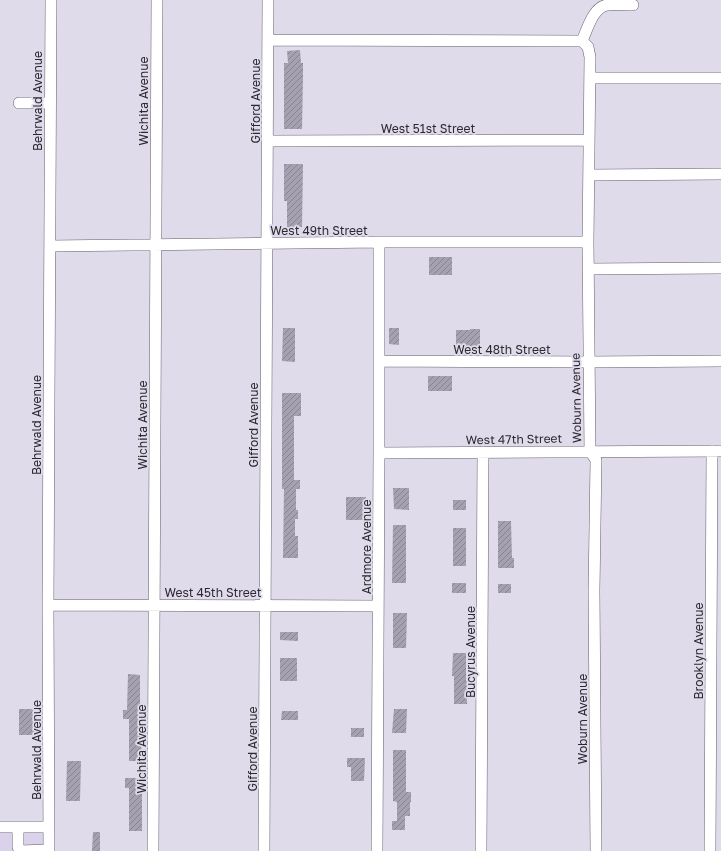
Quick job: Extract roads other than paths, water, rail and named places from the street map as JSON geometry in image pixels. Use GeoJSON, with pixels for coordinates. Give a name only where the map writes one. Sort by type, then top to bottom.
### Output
{"type":"FeatureCollection","features":[{"type":"Feature","properties":{"kind":"street","name":"Behrwald Avenue"},"geometry":{"type":"LineString","coordinates":[[49,851],[48,605],[51,0]]}},
{"type":"Feature","properties":{"kind":"street","name":"Wichita Avenue"},"geometry":{"type":"LineString","coordinates":[[153,851],[157,0]]}},
{"type":"Feature","properties":{"kind":"street","name":"Gifford Avenue"},"geometry":{"type":"LineString","coordinates":[[264,851],[268,0]]}},
{"type":"Feature","properties":{"kind":"street"},"geometry":{"type":"LineString","coordinates":[[268,40],[582,41],[595,14],[600,8],[606,5],[633,5]]}},
{"type":"Feature","properties":{"kind":"street","name":"Woburn Avenue"},"geometry":{"type":"LineString","coordinates":[[582,41],[588,47],[590,57],[588,362],[590,451],[596,460],[594,591],[596,851]]}},
{"type":"Feature","properties":{"kind":"street"},"geometry":{"type":"LineString","coordinates":[[590,78],[721,78]]}},
{"type":"Feature","properties":{"kind":"street"},"geometry":{"type":"LineString","coordinates":[[19,103],[50,103]]}},
{"type":"Feature","properties":{"kind":"street","name":"West 51st Street"},"geometry":{"type":"LineString","coordinates":[[268,141],[589,140]]}},
{"type":"Feature","properties":{"kind":"street"},"geometry":{"type":"LineString","coordinates":[[590,175],[721,174]]}},
{"type":"Feature","properties":{"kind":"street","name":"West 49th Street"},"geometry":{"type":"LineString","coordinates":[[50,246],[379,242],[588,242]]}},
{"type":"Feature","properties":{"kind":"street","name":"Ardmore Avenue"},"geometry":{"type":"LineString","coordinates":[[377,851],[379,242]]}},
{"type":"Feature","properties":{"kind":"street"},"geometry":{"type":"LineString","coordinates":[[588,269],[721,268]]}},
{"type":"Feature","properties":{"kind":"street","name":"West 48th Street"},"geometry":{"type":"LineString","coordinates":[[379,361],[721,361]]}},
{"type":"Feature","properties":{"kind":"street","name":"West 47th Street"},"geometry":{"type":"LineString","coordinates":[[379,453],[716,451]]}},
{"type":"Feature","properties":{"kind":"street","name":"Brooklyn Avenue"},"geometry":{"type":"LineString","coordinates":[[710,851],[716,595],[716,451]]}},
{"type":"Feature","properties":{"kind":"street","name":"Bucyrus Avenue"},"geometry":{"type":"LineString","coordinates":[[481,851],[483,452]]}},
{"type":"Feature","properties":{"kind":"street","name":"West 45th Street"},"geometry":{"type":"LineString","coordinates":[[48,605],[378,606]]}},
{"type":"Feature","properties":{"kind":"street"},"geometry":{"type":"LineString","coordinates":[[0,827],[49,827]]}},
{"type":"Feature","properties":{"kind":"street"},"geometry":{"type":"LineString","coordinates":[[18,827],[18,847],[20,851],[49,851]]}}]}
